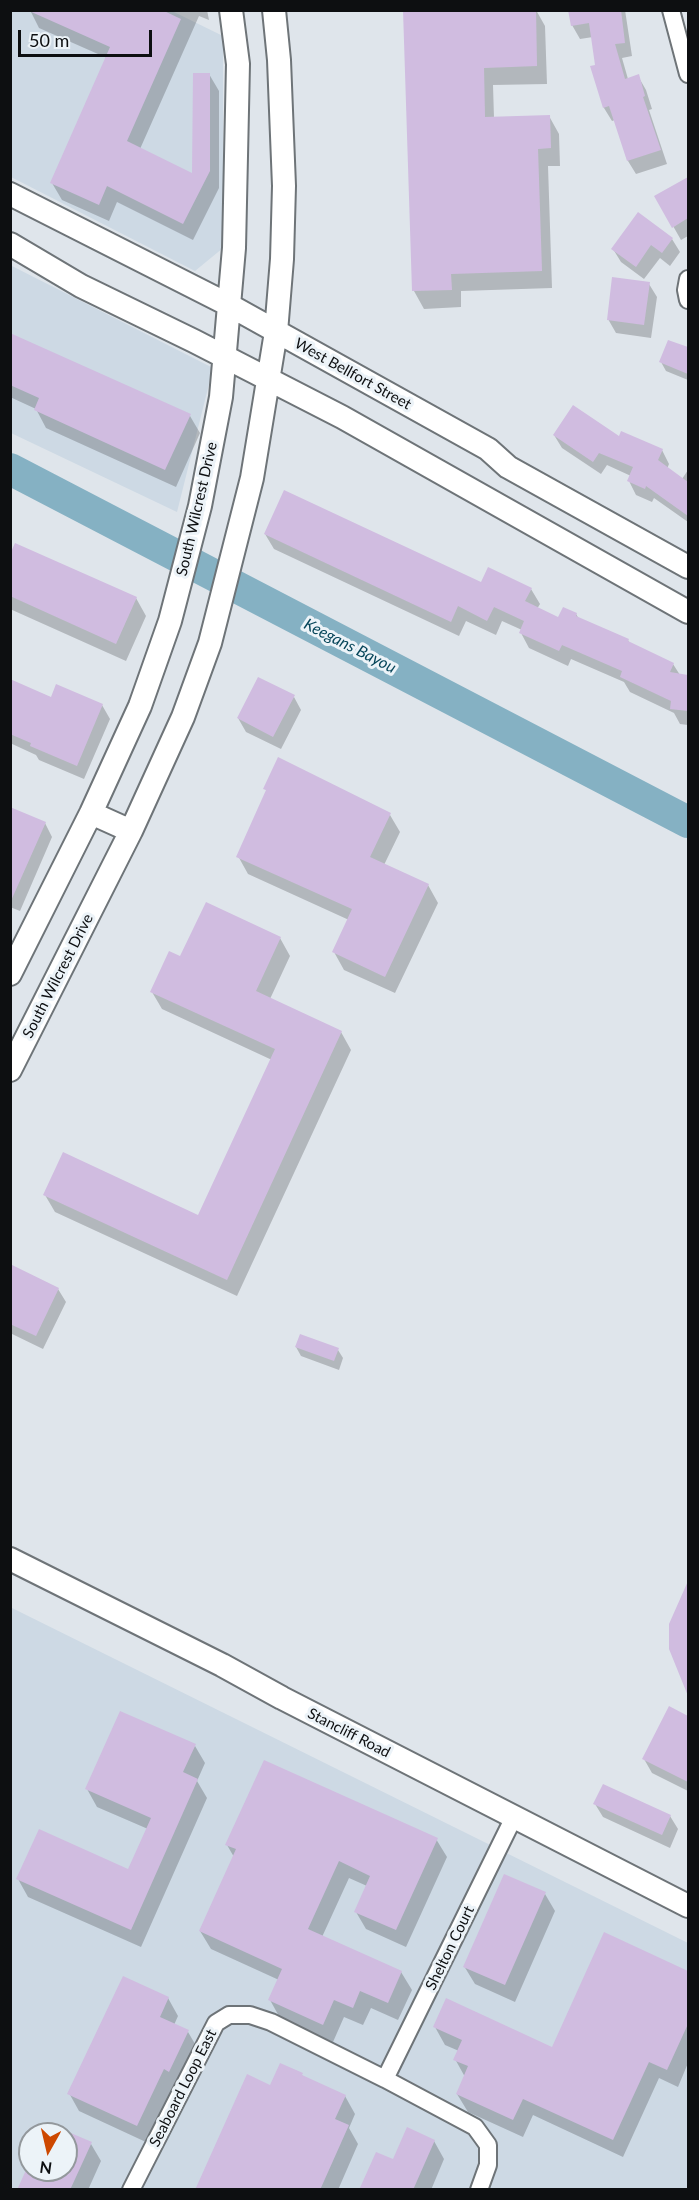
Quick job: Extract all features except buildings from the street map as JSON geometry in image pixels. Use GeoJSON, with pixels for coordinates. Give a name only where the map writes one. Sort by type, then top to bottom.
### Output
{"type":"FeatureCollection","features":[{"type":"Feature","properties":{"kind":"main road","name":"South Wilcrest Drive"},"geometry":{"type":"LineString","coordinates":[[10,974],[92,813],[140,706],[162,646],[197,517],[221,397],[234,248],[238,64],[231,10]]}},
{"type":"Feature","properties":{"kind":"main road"},"geometry":{"type":"LineString","coordinates":[[269,380],[276,332],[282,259],[284,186],[279,60],[274,10]]}},
{"type":"Feature","properties":{"kind":"main road","name":"West Bellfort Street"},"geometry":{"type":"LineString","coordinates":[[10,194],[229,305],[488,449],[508,467],[688,567]]}},
{"type":"Feature","properties":{"kind":"main road"},"geometry":{"type":"LineString","coordinates":[[10,244],[81,286],[342,417],[688,612]]}},
{"type":"Feature","properties":{"kind":"main road","name":"South Wilcrest Drive"},"geometry":{"type":"LineString","coordinates":[[10,1070],[131,831],[183,717],[203,666],[252,478],[269,380]]}},
{"type":"Feature","properties":{"kind":"main road"},"geometry":{"type":"LineString","coordinates":[[491,501],[508,467]]}},
{"type":"Feature","properties":{"kind":"main road"},"geometry":{"type":"LineString","coordinates":[[92,813],[131,831]]}},
{"type":"Feature","properties":{"kind":"main road","name":"Stancliff Road"},"geometry":{"type":"LineString","coordinates":[[10,1559],[222,1665],[688,1906]]}},
{"type":"Feature","properties":{"kind":"street"},"geometry":{"type":"LineString","coordinates":[[671,10],[688,74]]}},
{"type":"Feature","properties":{"kind":"street"},"geometry":{"type":"LineString","coordinates":[[688,279],[686,290],[688,300]]}},
{"type":"Feature","properties":{"kind":"street","name":"Shelton Court"},"geometry":{"type":"LineString","coordinates":[[385,2079],[514,1817]]}},
{"type":"Feature","properties":{"kind":"street","name":"Seaboard Loop East"},"geometry":{"type":"LineString","coordinates":[[131,2190],[216,2024],[229,2015],[250,2015],[272,2022],[475,2127],[488,2145],[488,2165],[479,2190]]}},
{"type":"Feature","properties":{"kind":"shaded area"},"geometry":{"type":"Polygon","coordinates":[[[10,11],[172,11],[223,36],[223,248],[195,271],[11,177],[10,11]]]}},
{"type":"Feature","properties":{"kind":"shaded area"},"geometry":{"type":"Polygon","coordinates":[[[10,265],[213,368],[177,512],[11,433],[10,265]]]}},
{"type":"Feature","properties":{"kind":"shaded area"},"geometry":{"type":"Polygon","coordinates":[[[10,1607],[688,1943],[688,2189],[11,2189],[10,1607]]]}},
{"type":"Feature","properties":{"kind":"waterway","name":"Keegans Bayou"},"geometry":{"type":"LineString","coordinates":[[10,469],[688,822]]}}]}
